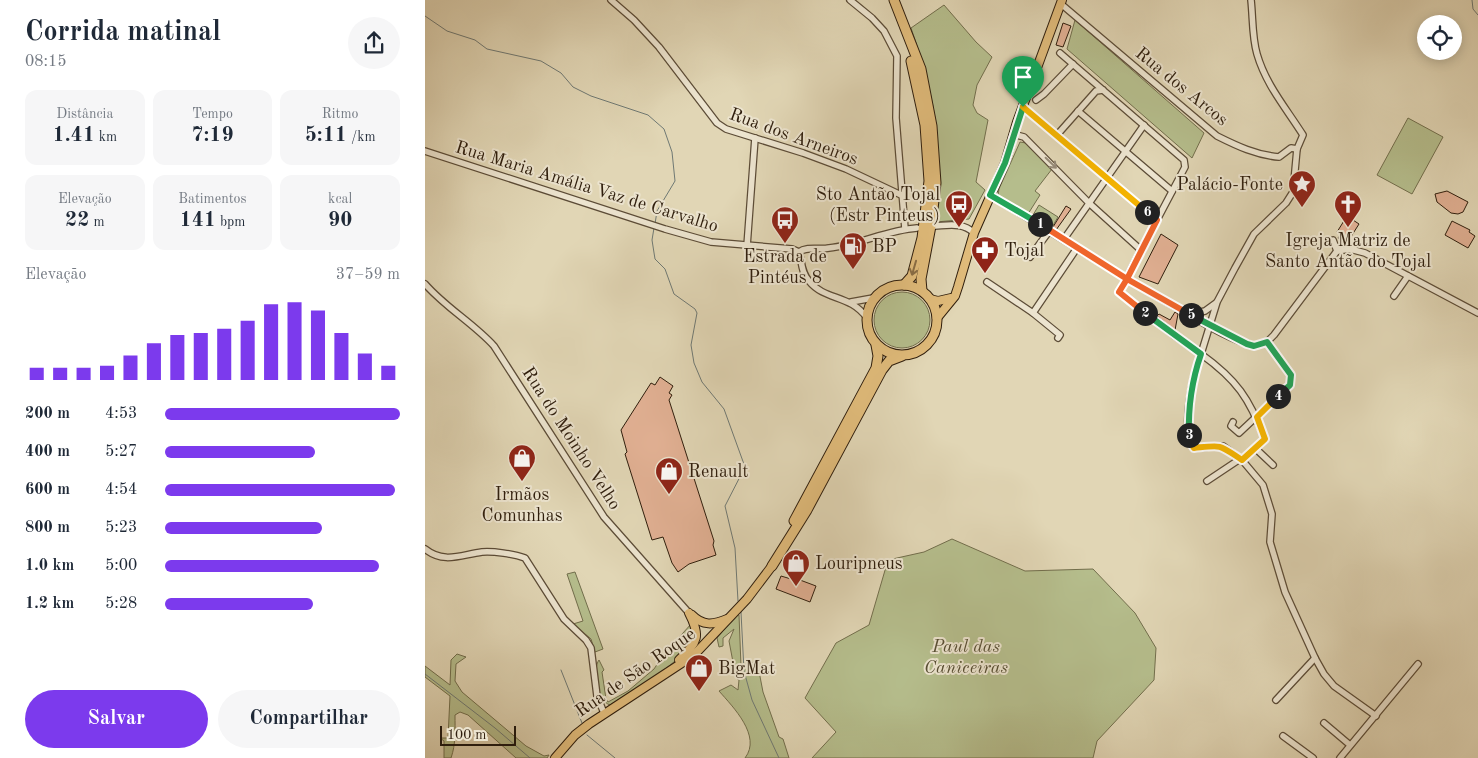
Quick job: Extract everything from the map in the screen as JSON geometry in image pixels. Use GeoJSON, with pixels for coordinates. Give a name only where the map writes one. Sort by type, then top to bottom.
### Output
{"type":"FeatureCollection","features":[{"type":"Feature","properties":{"kind":"highway"},"geometry":{"type":"LineString","coordinates":[[887,0],[915,70],[925,125],[929,181],[922,238],[912,276],[904,285]]}},
{"type":"Feature","properties":{"kind":"highway"},"geometry":{"type":"LineString","coordinates":[[894,0],[921,69],[932,126],[936,182],[931,226],[921,279],[923,291]]}},
{"type":"Feature","properties":{"kind":"highway"},"geometry":{"type":"LineString","coordinates":[[904,285],[923,291],[930,299],[937,318],[931,341],[918,351],[902,356],[892,355],[876,345],[869,335],[867,318],[867,311],[873,298],[881,291],[892,286],[904,285]]}},
{"type":"Feature","properties":{"kind":"highway","name":"Rua de São Roque"},"geometry":{"type":"LineString","coordinates":[[772,566],[876,368],[878,356],[876,345]]}},
{"type":"Feature","properties":{"kind":"highway","name":"Rua de São Roque"},"geometry":{"type":"LineString","coordinates":[[772,566],[807,510],[882,370],[889,361],[902,356]]}},
{"type":"Feature","properties":{"kind":"main road"},"geometry":{"type":"LineString","coordinates":[[937,318],[955,296],[974,233],[1005,163],[1013,134],[1062,2]]}},
{"type":"Feature","properties":{"kind":"main road"},"geometry":{"type":"LineString","coordinates":[[930,299],[946,300],[955,296]]}},
{"type":"Feature","properties":{"kind":"main road","name":"Rua de São Roque"},"geometry":{"type":"LineString","coordinates":[[555,758],[575,735],[604,713],[694,655],[731,617],[763,580],[772,566]]}},
{"type":"Feature","properties":{"kind":"main road"},"geometry":{"type":"LineString","coordinates":[[689,613],[698,621],[711,624],[731,617]]}},
{"type":"Feature","properties":{"kind":"main road"},"geometry":{"type":"LineString","coordinates":[[673,668],[692,648],[697,639],[696,627],[689,613]]}},
{"type":"Feature","properties":{"kind":"main road"},"geometry":{"type":"LineString","coordinates":[[696,627],[705,634],[714,636]]}},
{"type":"Feature","properties":{"kind":"street","name":"Rua dos Arneiros"},"geometry":{"type":"LineString","coordinates":[[611,0],[634,20],[659,47],[717,123],[726,128],[837,166],[901,194]]}},
{"type":"Feature","properties":{"kind":"street"},"geometry":{"type":"LineString","coordinates":[[850,0],[872,18],[884,32],[897,56],[896,118],[905,229]]}},
{"type":"Feature","properties":{"kind":"street"},"geometry":{"type":"LineString","coordinates":[[1206,324],[1255,234],[1277,212],[1293,192],[1297,149],[1303,135],[1281,106],[1263,70],[1257,53],[1251,0]]}},
{"type":"Feature","properties":{"kind":"street","name":"Rua dos Arcos"},"geometry":{"type":"LineString","coordinates":[[1062,2],[1217,136],[1262,155],[1279,157],[1291,148],[1297,149]]}},
{"type":"Feature","properties":{"kind":"street"},"geometry":{"type":"LineString","coordinates":[[1060,54],[1184,160],[1185,167],[1143,251],[1119,292],[1219,368],[1243,392],[1257,417],[1265,439],[1241,459],[1207,481]]}},
{"type":"Feature","properties":{"kind":"street"},"geometry":{"type":"LineString","coordinates":[[1036,100],[1045,94],[1073,64]]}},
{"type":"Feature","properties":{"kind":"street"},"geometry":{"type":"LineString","coordinates":[[1057,135],[1096,92],[1103,90]]}},
{"type":"Feature","properties":{"kind":"street"},"geometry":{"type":"LineString","coordinates":[[1023,107],[1157,220]]}},
{"type":"Feature","properties":{"kind":"street"},"geometry":{"type":"LineString","coordinates":[[1078,111],[1172,191]]}},
{"type":"Feature","properties":{"kind":"street"},"geometry":{"type":"LineString","coordinates":[[1064,239],[1143,125]]}},
{"type":"Feature","properties":{"kind":"street"},"geometry":{"type":"LineString","coordinates":[[1013,134],[1025,137],[1089,203],[1143,251]]}},
{"type":"Feature","properties":{"kind":"street"},"geometry":{"type":"LineString","coordinates":[[747,246],[755,138]]}},
{"type":"Feature","properties":{"kind":"street","name":"Rua Maria Amália Vaz de Carvalho"},"geometry":{"type":"LineString","coordinates":[[425,151],[665,229],[711,242],[792,248],[799,252],[803,249],[829,248],[861,242],[905,229],[917,228]]}},
{"type":"Feature","properties":{"kind":"street"},"geometry":{"type":"LineString","coordinates":[[990,195],[1050,230],[1127,279],[1206,324],[1254,346],[1267,342],[1337,251],[1350,249],[1358,250],[1478,313]]}},
{"type":"Feature","properties":{"kind":"street"},"geometry":{"type":"LineString","coordinates":[[931,226],[960,225],[968,227],[974,233]]}},
{"type":"Feature","properties":{"kind":"street"},"geometry":{"type":"LineString","coordinates":[[1030,257],[1050,230]]}},
{"type":"Feature","properties":{"kind":"street"},"geometry":{"type":"LineString","coordinates":[[1333,240],[1337,251]]}},
{"type":"Feature","properties":{"kind":"street"},"geometry":{"type":"LineString","coordinates":[[1033,313],[1077,248]]}},
{"type":"Feature","properties":{"kind":"street"},"geometry":{"type":"LineString","coordinates":[[799,252],[801,267],[808,280],[825,293],[850,302],[859,308],[867,318]]}},
{"type":"Feature","properties":{"kind":"street"},"geometry":{"type":"LineString","coordinates":[[1394,296],[1407,276]]}},
{"type":"Feature","properties":{"kind":"street"},"geometry":{"type":"LineString","coordinates":[[987,282],[1033,313],[1060,335],[1058,338]]}},
{"type":"Feature","properties":{"kind":"street","name":"Rua do Moinho Velho"},"geometry":{"type":"LineString","coordinates":[[425,284],[447,307],[484,335],[494,346],[604,517],[689,613]]}},
{"type":"Feature","properties":{"kind":"street"},"geometry":{"type":"LineString","coordinates":[[850,302],[873,298]]}},
{"type":"Feature","properties":{"kind":"street"},"geometry":{"type":"LineString","coordinates":[[1189,314],[1205,311],[1217,302]]}},
{"type":"Feature","properties":{"kind":"street"},"geometry":{"type":"LineString","coordinates":[[1205,311],[1206,324],[1201,354],[1193,376],[1188,419],[1190,442],[1194,448],[1223,446],[1241,459],[1263,485],[1272,514],[1270,542],[1285,592],[1315,658],[1324,674],[1334,686],[1377,716]]}},
{"type":"Feature","properties":{"kind":"street"},"geometry":{"type":"LineString","coordinates":[[1233,422],[1231,426],[1239,433],[1290,385],[1291,375],[1267,342]]}},
{"type":"Feature","properties":{"kind":"street"},"geometry":{"type":"LineString","coordinates":[[1255,448],[1273,465]]}},
{"type":"Feature","properties":{"kind":"street"},"geometry":{"type":"LineString","coordinates":[[425,549],[433,555],[452,559],[483,552],[525,558],[564,619],[586,640],[591,648],[597,696],[604,713]]}},
{"type":"Feature","properties":{"kind":"street"},"geometry":{"type":"LineString","coordinates":[[1276,700],[1315,658]]}},
{"type":"Feature","properties":{"kind":"street"},"geometry":{"type":"LineString","coordinates":[[1340,758],[1377,716],[1418,664]]}},
{"type":"Feature","properties":{"kind":"street"},"geometry":{"type":"LineString","coordinates":[[1324,723],[1350,746]]}},
{"type":"Feature","properties":{"kind":"street"},"geometry":{"type":"LineString","coordinates":[[1283,736],[1313,758]]}},
{"type":"Feature","properties":{"kind":"green space"},"geometry":{"type":"Polygon","coordinates":[[[944,5],[976,42],[992,57],[977,85],[973,105],[977,113],[988,120],[976,182],[985,190],[969,219],[936,222],[937,133],[927,80],[911,28],[944,5]]]}},
{"type":"Feature","properties":{"kind":"green space"},"geometry":{"type":"Polygon","coordinates":[[[1075,20],[1204,133],[1192,158],[1067,49],[1075,20]]]}},
{"type":"Feature","properties":{"kind":"green space"},"geometry":{"type":"Polygon","coordinates":[[[1408,118],[1443,137],[1412,194],[1377,175],[1408,118]]]}},
{"type":"Feature","properties":{"kind":"green space"},"geometry":{"type":"Polygon","coordinates":[[[1020,142],[1026,143],[1052,169],[1035,191],[1040,195],[1028,214],[998,195],[1020,142]]]}},
{"type":"Feature","properties":{"kind":"green space"},"geometry":{"type":"Polygon","coordinates":[[[1039,205],[1058,217],[1052,227],[1033,215],[1039,205]]]}},
{"type":"Feature","properties":{"kind":"green space"},"geometry":{"type":"Polygon","coordinates":[[[896,292],[908,292],[918,296],[926,304],[930,320],[926,336],[918,344],[908,348],[896,348],[886,344],[878,336],[874,326],[874,314],[878,304],[886,296],[896,292]]]}},
{"type":"Feature","properties":{"kind":"green space","name":"Paul das Caniceiras"},"geometry":{"type":"Polygon","coordinates":[[[952,539],[1025,571],[1093,569],[1135,613],[1156,648],[1154,680],[1097,741],[1093,758],[812,758],[836,732],[805,698],[836,643],[869,625],[888,560],[924,552],[952,539]]]}},
{"type":"Feature","properties":{"kind":"green space"},"geometry":{"type":"Polygon","coordinates":[[[575,572],[603,649],[595,652],[591,639],[573,624],[583,621],[567,574],[575,572]]]}},
{"type":"Feature","properties":{"kind":"green space"},"geometry":{"type":"Polygon","coordinates":[[[737,614],[739,615],[741,666],[757,661],[763,692],[779,737],[783,739],[789,758],[745,758],[750,740],[748,731],[738,713],[719,691],[731,685],[738,690],[739,680],[736,678],[729,641],[734,629],[723,638],[723,646],[719,647],[717,638],[737,614]]]}},
{"type":"Feature","properties":{"kind":"green space"},"geometry":{"type":"Polygon","coordinates":[[[692,623],[694,634],[691,643],[672,664],[610,705],[602,698],[596,677],[599,660],[604,670],[602,672],[608,702],[628,691],[654,669],[664,654],[692,623]]]}},
{"type":"Feature","properties":{"kind":"green space"},"geometry":{"type":"Polygon","coordinates":[[[457,654],[466,657],[456,664],[455,681],[462,692],[526,746],[544,756],[549,755],[547,758],[516,758],[468,715],[460,712],[455,715],[453,753],[451,758],[444,758],[444,741],[440,738],[448,738],[450,696],[425,677],[425,666],[450,685],[451,660],[457,654]]]}},
{"type":"Feature","properties":{"kind":"building"},"geometry":{"type":"Polygon","coordinates":[[[1063,23],[1071,26],[1063,47],[1056,45],[1063,23]]]}},
{"type":"Feature","properties":{"kind":"building"},"geometry":{"type":"Polygon","coordinates":[[[1447,191],[1468,202],[1463,212],[1458,214],[1451,213],[1437,202],[1435,194],[1447,191]]]}},
{"type":"Feature","properties":{"kind":"building"},"geometry":{"type":"Polygon","coordinates":[[[1066,206],[1071,209],[1056,230],[1053,227],[1066,206]]]}},
{"type":"Feature","properties":{"kind":"building","name":"Igreja Matriz de Santo Antão do Tojal"},"geometry":{"type":"Polygon","coordinates":[[[1347,216],[1359,224],[1347,243],[1338,238],[1341,234],[1337,232],[1347,216]]]}},
{"type":"Feature","properties":{"kind":"building"},"geometry":{"type":"Polygon","coordinates":[[[1452,221],[1470,230],[1469,232],[1475,236],[1468,248],[1445,235],[1452,221]]]}},
{"type":"Feature","properties":{"kind":"building"},"geometry":{"type":"Polygon","coordinates":[[[1161,234],[1178,245],[1158,284],[1139,277],[1161,234]]]}},
{"type":"Feature","properties":{"kind":"building"},"geometry":{"type":"Polygon","coordinates":[[[1175,312],[1178,314],[1175,330],[1157,316],[1159,314],[1170,320],[1175,312]]]}},
{"type":"Feature","properties":{"kind":"building","name":"Renault"},"geometry":{"type":"Polygon","coordinates":[[[660,377],[673,386],[669,393],[672,395],[669,400],[714,541],[713,545],[716,555],[689,564],[678,572],[672,563],[663,537],[652,540],[625,454],[627,452],[621,430],[651,383],[655,385],[660,377]]]}},
{"type":"Feature","properties":{"kind":"building","name":"Louripneus"},"geometry":{"type":"Polygon","coordinates":[[[781,576],[791,579],[792,577],[816,586],[810,602],[776,589],[781,576]]]}},
{"type":"Feature","properties":{"kind":"waterway"},"geometry":{"type":"LineString","coordinates":[[1472,0],[1473,9],[1478,15]]}},
{"type":"Feature","properties":{"kind":"waterway"},"geometry":{"type":"LineString","coordinates":[[425,16],[447,31],[475,40],[487,49],[541,61],[561,73],[573,87],[591,96],[648,115],[664,129],[672,152],[675,181],[657,211],[655,224]]}},
{"type":"Feature","properties":{"kind":"waterway"},"geometry":{"type":"LineString","coordinates":[[654,228],[652,240],[655,259],[665,269],[674,294],[695,309],[697,313],[691,345],[694,363],[702,382],[724,409],[745,467],[725,506],[735,548],[738,601]]}},
{"type":"Feature","properties":{"kind":"waterway"},"geometry":{"type":"LineString","coordinates":[[741,612],[744,671],[752,700],[779,758]]}},
{"type":"Feature","properties":{"kind":"waterway"},"geometry":{"type":"LineString","coordinates":[[561,670],[582,723]]}},
{"type":"Feature","properties":{"kind":"waterway"},"geometry":{"type":"LineString","coordinates":[[425,674],[495,728],[530,758]]}},
{"type":"Feature","properties":{"kind":"waterway"},"geometry":{"type":"LineString","coordinates":[[587,735],[615,758]]}},
{"type":"Feature","properties":{"kind":"place","name":"Palácio-Fonte"},"geometry":{"type":"Point","coordinates":[1302,208]}},
{"type":"Feature","properties":{"kind":"place","name":"Sto Antão Tojal (Estr Pinteus)"},"geometry":{"type":"Point","coordinates":[959,228]}},
{"type":"Feature","properties":{"kind":"place","name":"Igreja Matriz de Santo Antão do Tojal"},"geometry":{"type":"Point","coordinates":[1348,228]}},
{"type":"Feature","properties":{"kind":"place","name":"Estrada de Pintéus 8"},"geometry":{"type":"Point","coordinates":[785,244]}},
{"type":"Feature","properties":{"kind":"place","name":"BP"},"geometry":{"type":"Point","coordinates":[853,270]}},
{"type":"Feature","properties":{"kind":"place","name":"Tojal"},"geometry":{"type":"Point","coordinates":[985,274]}},
{"type":"Feature","properties":{"kind":"place","name":"Irmãos Comunhas"},"geometry":{"type":"Point","coordinates":[522,482]}},
{"type":"Feature","properties":{"kind":"place","name":"Renault"},"geometry":{"type":"Point","coordinates":[669,495]}},
{"type":"Feature","properties":{"kind":"place","name":"Louripneus"},"geometry":{"type":"Point","coordinates":[796,587]}},
{"type":"Feature","properties":{"kind":"place","name":"BigMat"},"geometry":{"type":"Point","coordinates":[699,692]}},
{"type":"Feature","properties":{"kind":"route"},"geometry":{"type":"LineString","coordinates":[[1023,107],[1005,163],[990,195],[1127,279],[1119,292],[1201,354],[1193,376],[1188,419],[1190,442],[1194,448],[1223,446],[1242,460],[1265,439],[1257,417],[1290,385],[1291,375],[1267,342],[1254,346],[1247,344],[1203,322],[1127,279],[1143,251],[1157,220],[1023,107]]}}]}
